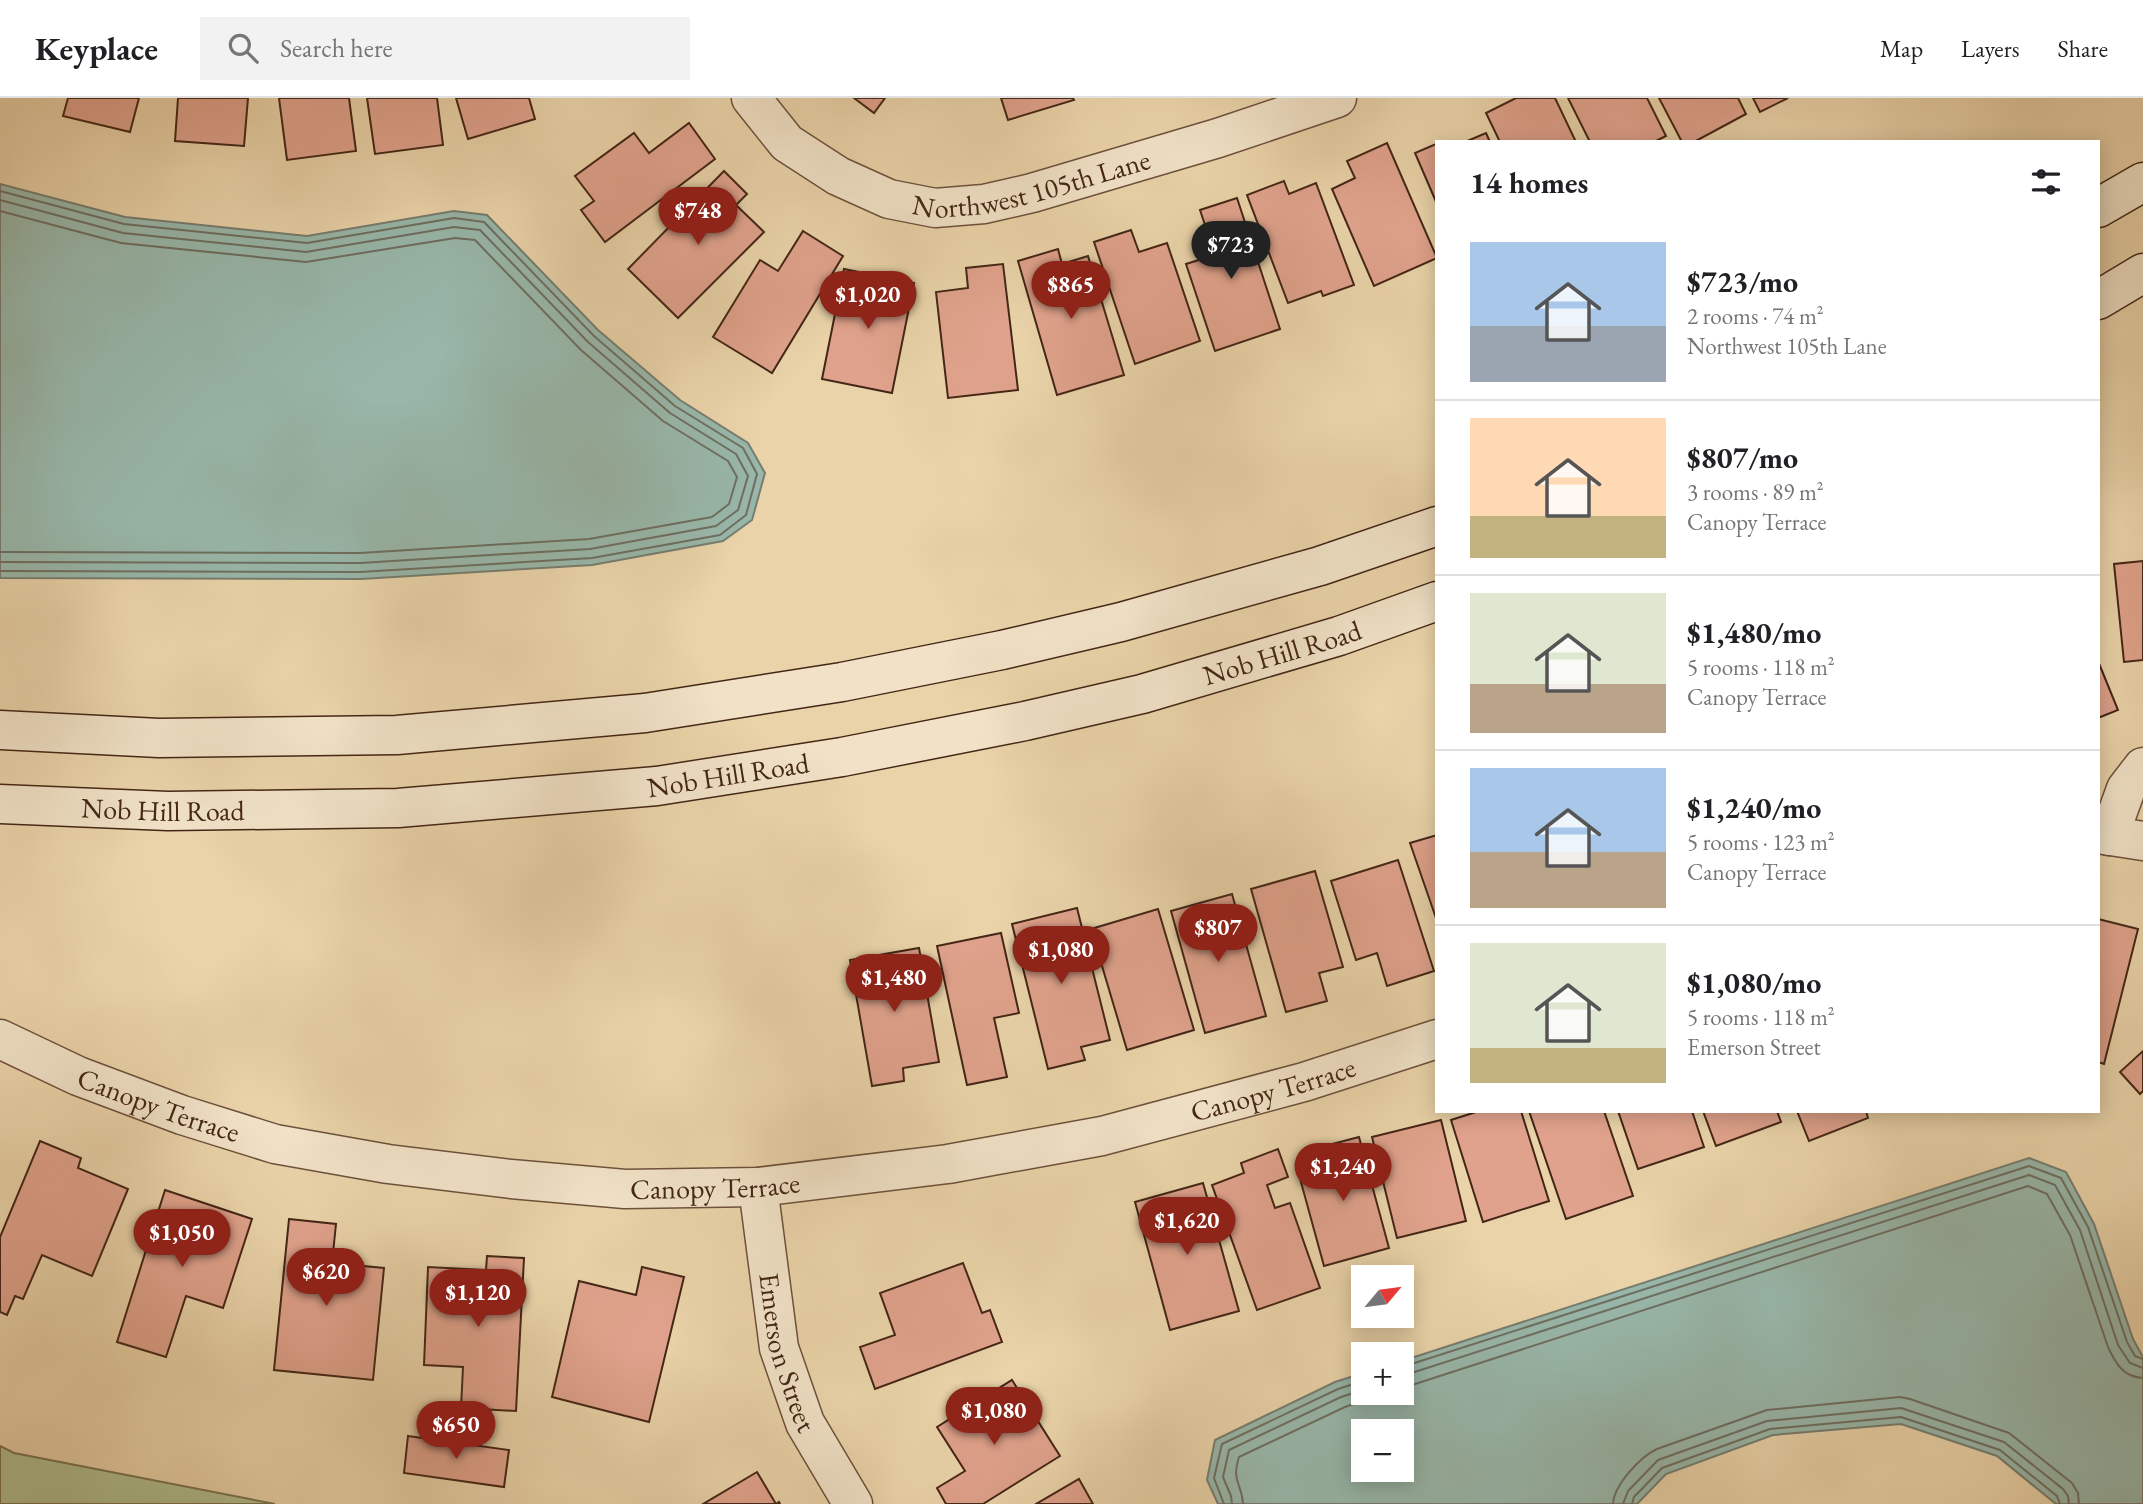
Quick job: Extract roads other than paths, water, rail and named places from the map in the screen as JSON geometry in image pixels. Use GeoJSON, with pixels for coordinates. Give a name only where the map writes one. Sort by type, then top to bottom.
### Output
{"type":"FeatureCollection","features":[{"type":"Feature","properties":{"kind":"main road","name":"Northwest 105th Lane"},"geometry":{"type":"LineString","coordinates":[[751,98],[788,143],[838,176],[888,199],[935,208],[984,204],[1032,193],[1218,138],[1337,98]]}},
{"type":"Feature","properties":{"kind":"main road"},"geometry":{"type":"LineString","coordinates":[[2100,207],[2143,182]]}},
{"type":"Feature","properties":{"kind":"main road"},"geometry":{"type":"LineString","coordinates":[[2100,299],[2143,273]]}},
{"type":"Feature","properties":{"kind":"main road"},"geometry":{"type":"LineString","coordinates":[[0,730],[159,738],[397,735],[645,713],[842,682],[1002,650],[1108,625],[1320,566],[1435,527]]}},
{"type":"Feature","properties":{"kind":"main road","name":"Nob Hill Road"},"geometry":{"type":"LineString","coordinates":[[0,804],[168,811],[398,808],[657,786],[842,757],[1142,694],[1339,636],[1435,602]]}},
{"type":"Feature","properties":{"kind":"main road"},"geometry":{"type":"LineString","coordinates":[[2117,837],[2126,789],[2143,767]]}},
{"type":"Feature","properties":{"kind":"main road","name":"Canopy Terrace"},"geometry":{"type":"LineString","coordinates":[[0,1039],[78,1076],[183,1115],[275,1144],[388,1164],[625,1189],[758,1187],[948,1164],[1102,1136],[1304,1082],[1435,1040]]}},
{"type":"Feature","properties":{"kind":"main road","name":"Emerson Street"},"geometry":{"type":"LineString","coordinates":[[758,1187],[779,1348],[805,1423],[853,1504]]}},
{"type":"Feature","properties":{"kind":"water"},"geometry":{"type":"Polygon","coordinates":[[[0,184],[125,217],[307,236],[454,211],[487,215],[598,330],[680,400],[748,443],[765,473],[752,520],[723,541],[592,565],[361,579],[0,578],[0,184]]]}},
{"type":"Feature","properties":{"kind":"water"},"geometry":{"type":"Polygon","coordinates":[[[2029,1158],[2066,1172],[2094,1224],[2133,1339],[2143,1357],[2143,1504],[2056,1504],[1997,1456],[1901,1424],[1773,1435],[1666,1474],[1637,1504],[1218,1504],[1207,1480],[1215,1440],[1351,1377],[1351,1405],[1414,1405],[1414,1357],[2029,1158]]]}}]}
